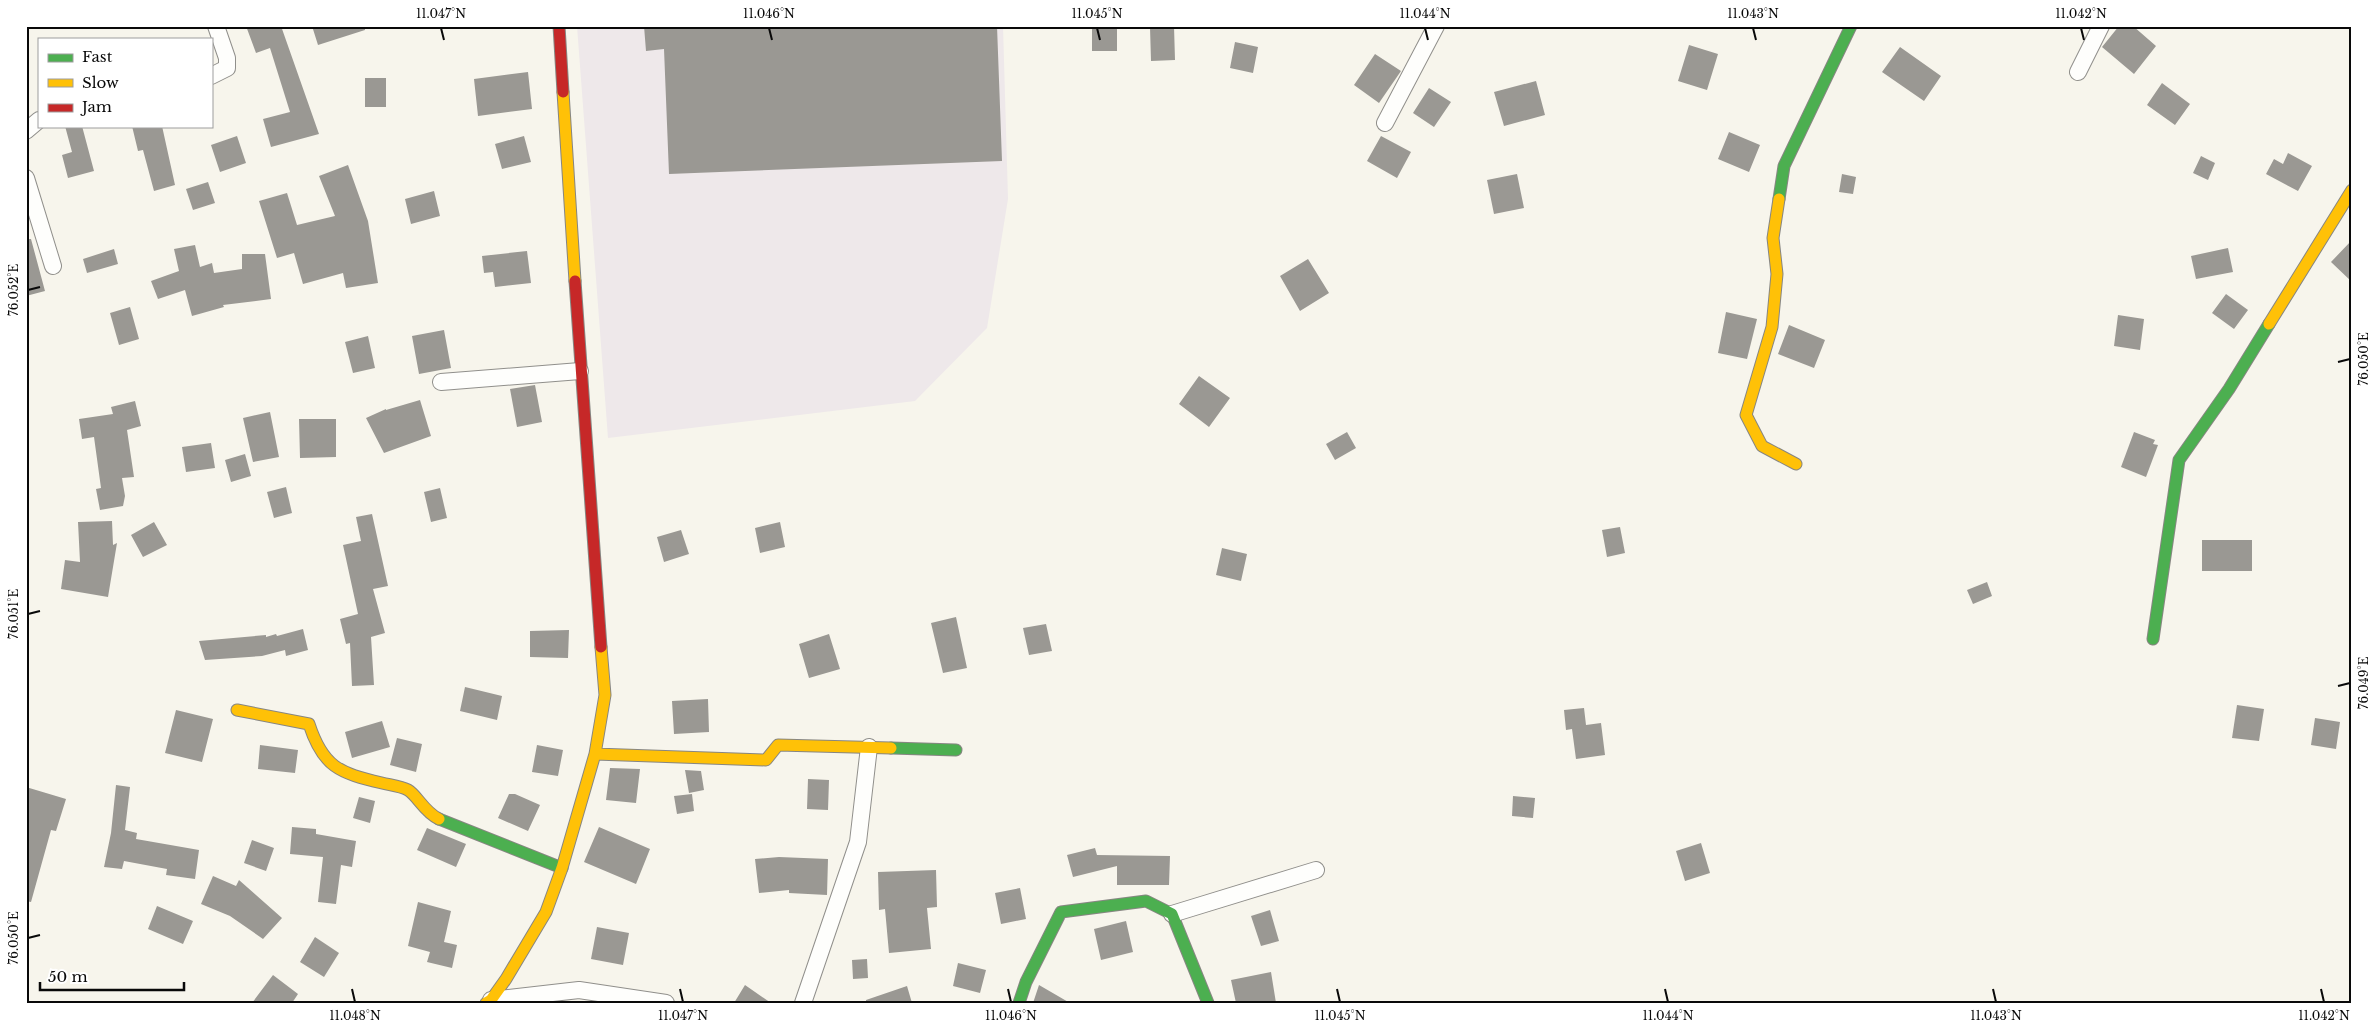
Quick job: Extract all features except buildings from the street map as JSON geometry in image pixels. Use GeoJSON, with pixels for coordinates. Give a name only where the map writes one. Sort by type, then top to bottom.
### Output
{"type":"FeatureCollection","features":[{"type":"Feature","properties":{"kind":"street"},"geometry":{"type":"LineString","coordinates":[[212,76],[227,68],[227,58],[216,26]]}},
{"type":"Feature","properties":{"kind":"street"},"geometry":{"type":"LineString","coordinates":[[489,1001],[546,912],[562,868],[595,754],[605,695],[580,371],[559,26]]}},
{"type":"Feature","properties":{"kind":"street"},"geometry":{"type":"LineString","coordinates":[[1385,123],[1436,26]]}},
{"type":"Feature","properties":{"kind":"street"},"geometry":{"type":"LineString","coordinates":[[1796,464],[1762,446],[1746,415],[1772,327],[1777,274],[1773,238],[1784,166],[1851,26]]}},
{"type":"Feature","properties":{"kind":"street"},"geometry":{"type":"LineString","coordinates":[[2078,72],[2101,26]]}},
{"type":"Feature","properties":{"kind":"street"},"geometry":{"type":"LineString","coordinates":[[26,132],[38,121]]}},
{"type":"Feature","properties":{"kind":"street"},"geometry":{"type":"LineString","coordinates":[[26,178],[53,266]]}},
{"type":"Feature","properties":{"kind":"street"},"geometry":{"type":"LineString","coordinates":[[2153,639],[2179,460],[2228,389],[2352,190]]}},
{"type":"Feature","properties":{"kind":"street"},"geometry":{"type":"LineString","coordinates":[[441,382],[580,371]]}},
{"type":"Feature","properties":{"kind":"street"},"geometry":{"type":"LineString","coordinates":[[237,710],[309,724],[316,745],[331,765],[357,777],[409,790],[422,806],[436,818],[562,868]]}},
{"type":"Feature","properties":{"kind":"street"},"geometry":{"type":"LineString","coordinates":[[595,754],[766,760],[778,745],[956,750]]}},
{"type":"Feature","properties":{"kind":"street"},"geometry":{"type":"LineString","coordinates":[[803,1003],[858,842],[869,748]]}},
{"type":"Feature","properties":{"kind":"street"},"geometry":{"type":"LineString","coordinates":[[1172,914],[1316,870]]}},
{"type":"Feature","properties":{"kind":"street"},"geometry":{"type":"LineString","coordinates":[[1019,1003],[1026,982],[1061,912],[1146,901],[1172,914],[1208,1003]]}},
{"type":"Feature","properties":{"kind":"street"},"geometry":{"type":"LineString","coordinates":[[489,1001],[579,990],[666,1003]]}},
{"type":"Feature","properties":{"kind":"shaded area"},"geometry":{"type":"Polygon","coordinates":[[[577,26],[1003,26],[1008,199],[987,328],[915,401],[608,438],[577,26]]]}},
{"type":"Feature","properties":{"kind":"traffic: fast"},"geometry":{"type":"LineString","coordinates":[[1779,199],[1784,166],[1851,26]]}},
{"type":"Feature","properties":{"kind":"traffic: fast"},"geometry":{"type":"LineString","coordinates":[[2153,639],[2179,460],[2229,389],[2269,324]]}},
{"type":"Feature","properties":{"kind":"traffic: fast"},"geometry":{"type":"LineString","coordinates":[[891,748],[956,750]]}},
{"type":"Feature","properties":{"kind":"traffic: fast"},"geometry":{"type":"LineString","coordinates":[[439,819],[562,868]]}},
{"type":"Feature","properties":{"kind":"traffic: fast"},"geometry":{"type":"LineString","coordinates":[[1019,1003],[1026,982],[1061,912],[1146,901],[1172,914],[1208,1003]]}},
{"type":"Feature","properties":{"kind":"traffic: slow"},"geometry":{"type":"LineString","coordinates":[[563,92],[575,281]]}},
{"type":"Feature","properties":{"kind":"traffic: slow"},"geometry":{"type":"LineString","coordinates":[[2269,324],[2352,190]]}},
{"type":"Feature","properties":{"kind":"traffic: slow"},"geometry":{"type":"LineString","coordinates":[[1779,199],[1773,238],[1777,274],[1772,327],[1746,415],[1762,446],[1796,464]]}},
{"type":"Feature","properties":{"kind":"traffic: slow"},"geometry":{"type":"LineString","coordinates":[[486,1003],[491,1000],[506,979],[546,912],[562,868],[595,754],[605,695],[601,647]]}},
{"type":"Feature","properties":{"kind":"traffic: slow"},"geometry":{"type":"LineString","coordinates":[[237,710],[309,724],[320,750],[335,766],[354,776],[408,790],[429,812],[439,819]]}},
{"type":"Feature","properties":{"kind":"traffic: slow"},"geometry":{"type":"LineString","coordinates":[[595,754],[766,760],[778,745],[891,748]]}},
{"type":"Feature","properties":{"kind":"traffic: jam"},"geometry":{"type":"LineString","coordinates":[[559,26],[563,92]]}},
{"type":"Feature","properties":{"kind":"traffic: jam"},"geometry":{"type":"LineString","coordinates":[[575,281],[601,647]]}}]}
